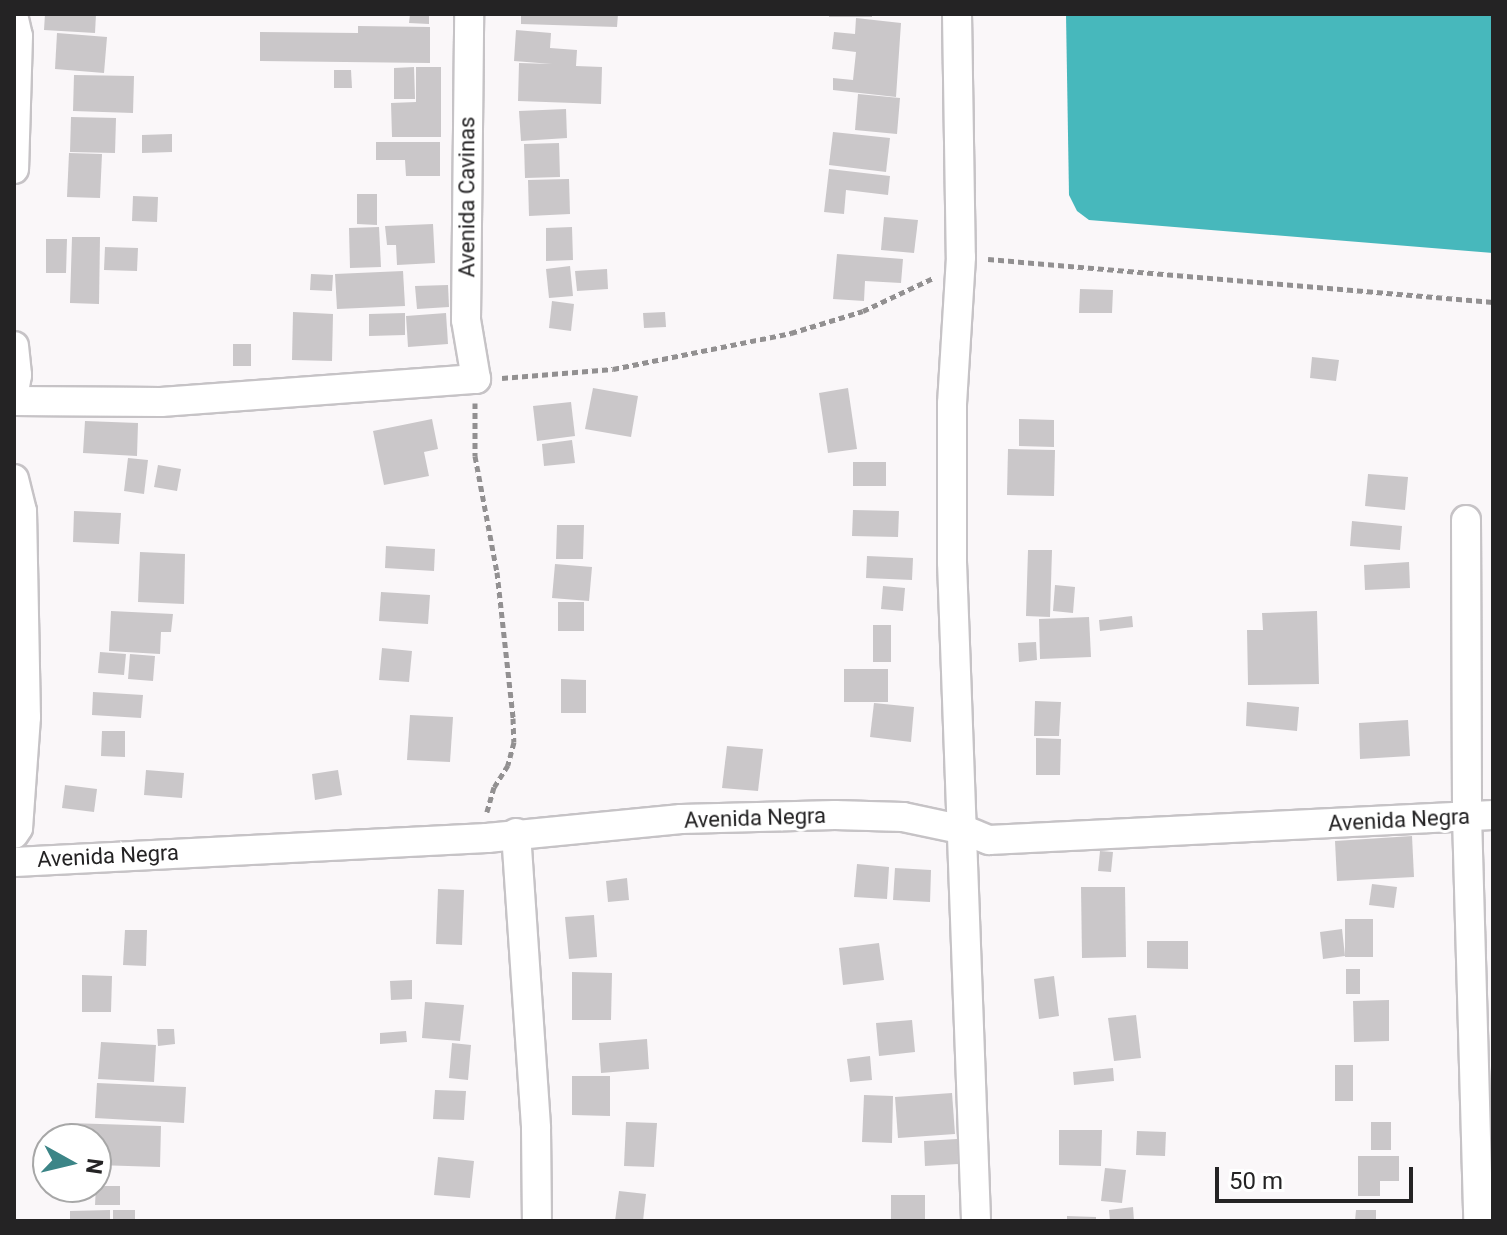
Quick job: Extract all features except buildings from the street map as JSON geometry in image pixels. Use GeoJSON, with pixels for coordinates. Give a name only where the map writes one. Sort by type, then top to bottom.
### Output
{"type":"FeatureCollection","features":[{"type":"Feature","properties":{"kind":"street","name":"Avenida Cavinas"},"geometry":{"type":"LineString","coordinates":[[469,14],[466,320],[476,379]]}},
{"type":"Feature","properties":{"kind":"street"},"geometry":{"type":"LineString","coordinates":[[957,14],[961,257],[952,404],[952,562],[976,1221]]}},
{"type":"Feature","properties":{"kind":"street"},"geometry":{"type":"LineString","coordinates":[[14,19],[18,36],[14,169]]}},
{"type":"Feature","properties":{"kind":"street"},"geometry":{"type":"LineString","coordinates":[[14,346],[17,375],[14,392]]}},
{"type":"Feature","properties":{"kind":"street"},"geometry":{"type":"LineString","coordinates":[[14,401],[161,402],[476,379]]}},
{"type":"Feature","properties":{"kind":"street"},"geometry":{"type":"LineString","coordinates":[[14,479],[22,511],[26,717],[16,831],[22,861]]}},
{"type":"Feature","properties":{"kind":"street"},"geometry":{"type":"LineString","coordinates":[[1466,520],[1480,815],[1478,1221]]}},
{"type":"Feature","properties":{"kind":"street","name":"Avenida Negra"},"geometry":{"type":"LineString","coordinates":[[22,861],[487,838],[681,819],[835,815],[903,817],[964,830],[989,840],[1011,840],[1480,815]]}},
{"type":"Feature","properties":{"kind":"street"},"geometry":{"type":"LineString","coordinates":[[516,833],[536,1128],[537,1221]]}},
{"type":"Feature","properties":{"kind":"path"},"geometry":{"type":"LineString","coordinates":[[487,838],[487,805],[508,765],[514,742],[501,600],[475,456],[476,379],[613,369],[791,333],[863,311],[910,291],[961,257],[1493,302]]}},
{"type":"Feature","properties":{"kind":"water"},"geometry":{"type":"Polygon","coordinates":[[[1066,14],[1493,14],[1493,253],[1089,220],[1077,211],[1069,195],[1066,14]]]}}]}
